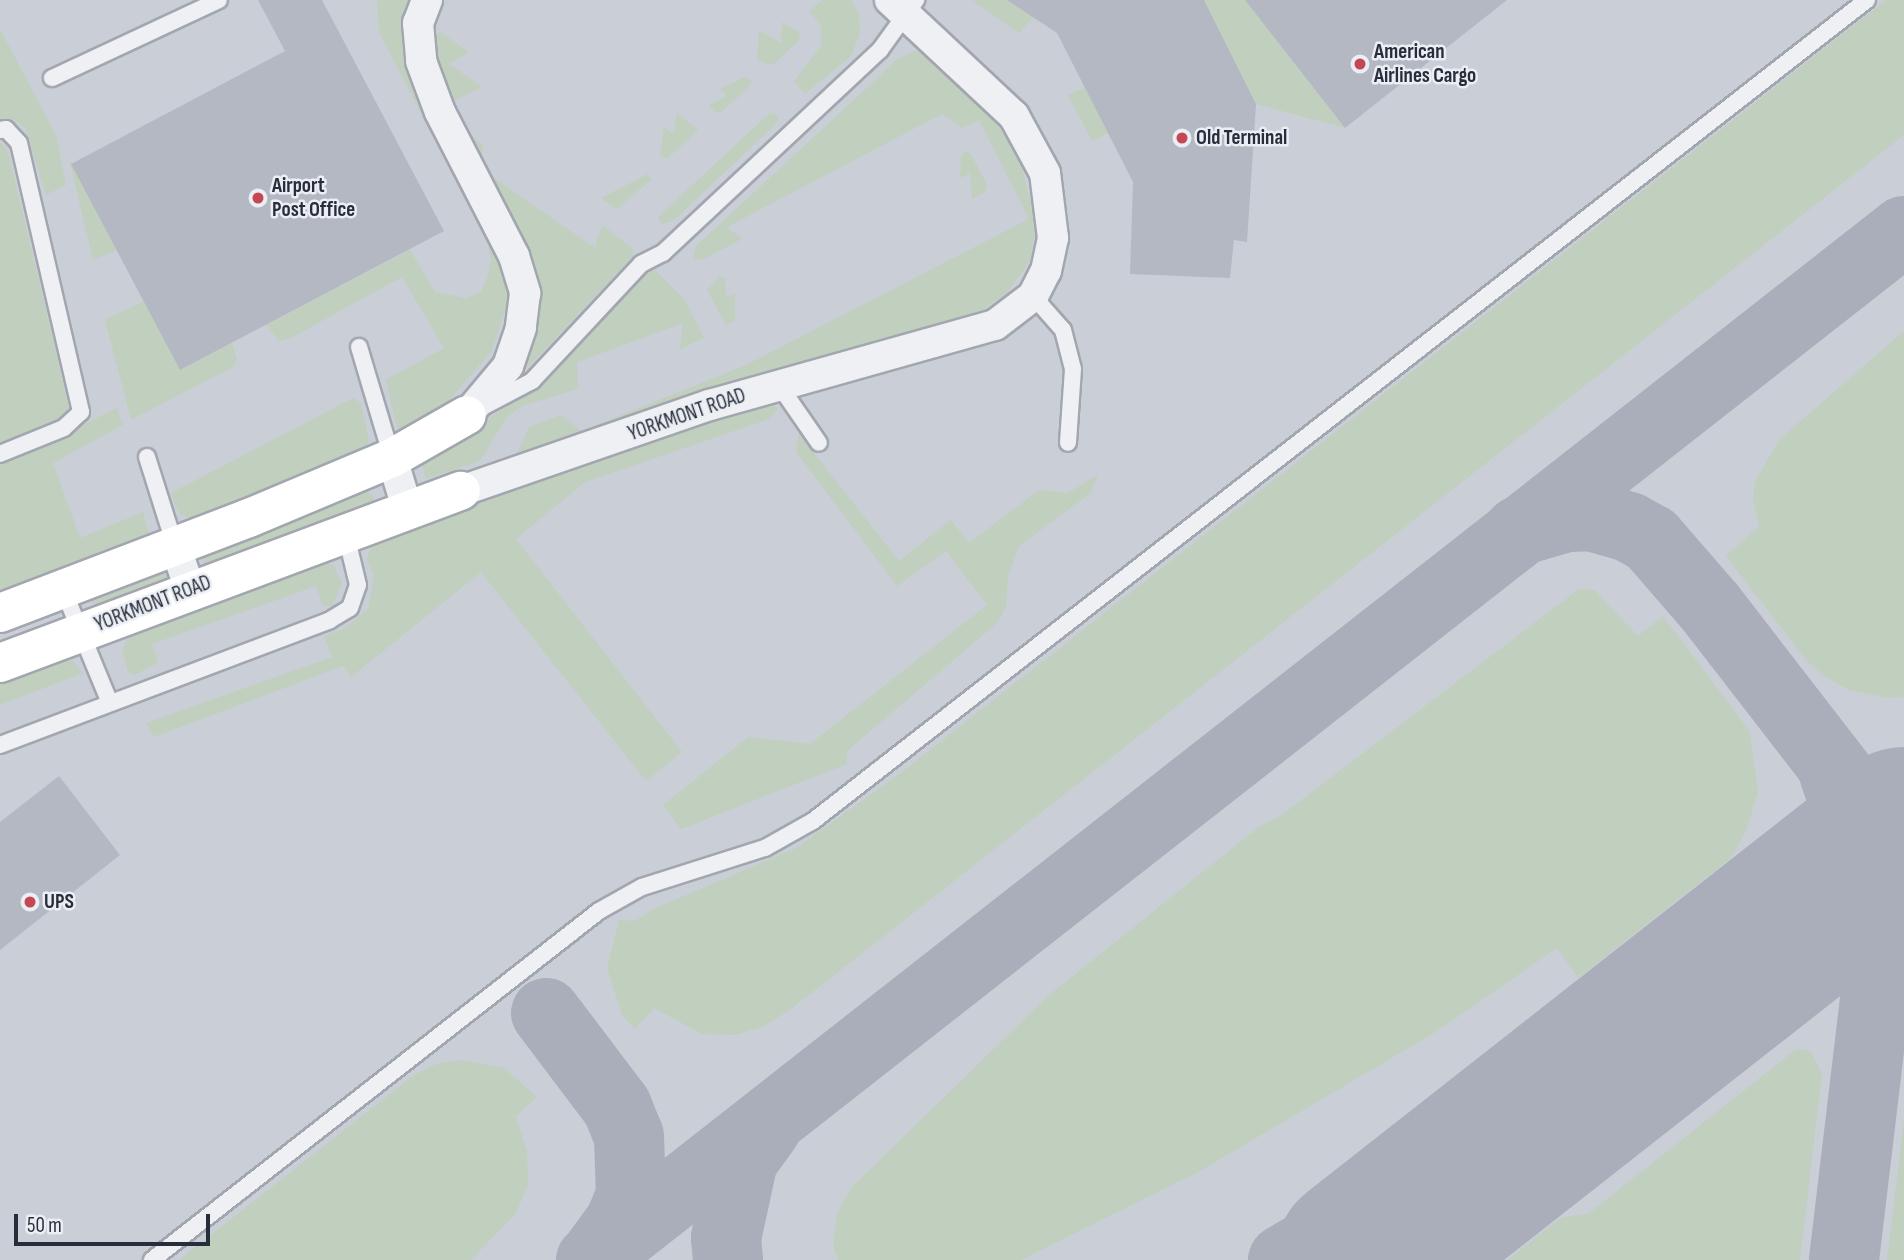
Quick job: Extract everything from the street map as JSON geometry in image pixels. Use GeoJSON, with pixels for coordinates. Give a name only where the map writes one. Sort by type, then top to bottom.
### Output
{"type":"FeatureCollection","features":[{"type":"Feature","properties":{"kind":"street"},"geometry":{"type":"LineString","coordinates":[[0,613],[392,458],[467,415],[508,366],[521,328],[525,293],[514,256],[440,113],[421,61],[418,23],[426,3]]}},
{"type":"Feature","properties":{"kind":"street","name":"YORKMONT ROAD"},"geometry":{"type":"LineString","coordinates":[[0,663],[407,508],[779,385],[995,325],[1033,296],[1046,271],[1054,238],[1045,173],[1014,117],[904,4]]}},
{"type":"Feature","properties":{"kind":"street"},"geometry":{"type":"LineString","coordinates":[[392,458],[407,508]]}},
{"type":"Feature","properties":{"kind":"street"},"geometry":{"type":"LineString","coordinates":[[175,546],[190,589]]}},
{"type":"Feature","properties":{"kind":"lane"},"geometry":{"type":"LineString","coordinates":[[52,78],[219,0]]}},
{"type":"Feature","properties":{"kind":"lane"},"geometry":{"type":"LineString","coordinates":[[152,1260],[599,911],[642,887],[765,848],[813,821],[1867,0]]}},
{"type":"Feature","properties":{"kind":"lane"},"geometry":{"type":"LineString","coordinates":[[467,415],[532,381],[641,264],[663,253],[880,50],[904,4]]}},
{"type":"Feature","properties":{"kind":"lane"},"geometry":{"type":"LineString","coordinates":[[0,130],[6,129],[19,144],[80,412],[64,428],[0,454]]}},
{"type":"Feature","properties":{"kind":"lane"},"geometry":{"type":"LineString","coordinates":[[1033,296],[1063,330],[1073,369],[1068,443]]}},
{"type":"Feature","properties":{"kind":"lane"},"geometry":{"type":"LineString","coordinates":[[359,347],[392,458]]}},
{"type":"Feature","properties":{"kind":"lane"},"geometry":{"type":"LineString","coordinates":[[779,385],[819,443]]}},
{"type":"Feature","properties":{"kind":"lane"},"geometry":{"type":"LineString","coordinates":[[147,457],[175,546]]}},
{"type":"Feature","properties":{"kind":"lane"},"geometry":{"type":"LineString","coordinates":[[0,745],[330,620],[350,608],[358,585],[345,531]]}},
{"type":"Feature","properties":{"kind":"lane"},"geometry":{"type":"LineString","coordinates":[[63,589],[110,703]]}},
{"type":"Feature","properties":{"kind":"shaded area"},"geometry":{"type":"Polygon","coordinates":[[[0,0],[1904,0],[1904,1260],[0,1260],[0,0]]]}},
{"type":"Feature","properties":{"kind":"green space"},"geometry":{"type":"Polygon","coordinates":[[[377,0],[412,0],[507,263],[510,295],[492,351],[450,399],[402,431],[397,428],[386,380],[444,348],[402,277],[291,338],[279,341],[266,325],[410,250],[435,292],[466,298],[481,292],[487,278],[491,261],[487,241],[379,32],[377,0]]]}},
{"type":"Feature","properties":{"kind":"green space"},"geometry":{"type":"Polygon","coordinates":[[[823,0],[851,0],[859,14],[860,33],[851,56],[805,94],[794,81],[821,46],[821,26],[809,11],[823,0]]]}},
{"type":"Feature","properties":{"kind":"green space"},"geometry":{"type":"Polygon","coordinates":[[[972,0],[1007,0],[1033,17],[1019,33],[972,0]]]}},
{"type":"Feature","properties":{"kind":"green space"},"geometry":{"type":"Polygon","coordinates":[[[1204,0],[1245,0],[1345,128],[1256,104],[1204,0]]]}},
{"type":"Feature","properties":{"kind":"green space"},"geometry":{"type":"Polygon","coordinates":[[[1886,0],[1904,0],[1904,135],[791,1009],[763,1027],[734,1035],[702,1034],[654,1008],[635,1029],[622,1015],[607,968],[619,920],[635,921],[651,910],[796,848],[898,775],[1886,0]]]}},
{"type":"Feature","properties":{"kind":"green space"},"geometry":{"type":"Polygon","coordinates":[[[782,22],[799,32],[800,39],[775,63],[769,65],[757,60],[759,30],[781,43],[782,22]]]}},
{"type":"Feature","properties":{"kind":"green space"},"geometry":{"type":"Polygon","coordinates":[[[0,29],[56,135],[66,185],[46,195],[25,128],[14,120],[0,119],[0,29]]]}},
{"type":"Feature","properties":{"kind":"green space"},"geometry":{"type":"Polygon","coordinates":[[[440,32],[469,52],[449,64],[482,87],[456,100],[444,90],[435,48],[436,35],[440,32]]]}},
{"type":"Feature","properties":{"kind":"green space"},"geometry":{"type":"Polygon","coordinates":[[[918,50],[957,72],[1012,145],[1022,168],[1036,223],[1031,259],[1008,292],[981,311],[515,458],[529,427],[561,415],[581,431],[744,366],[1029,219],[979,120],[962,128],[942,114],[727,227],[742,239],[702,260],[693,258],[696,246],[899,58],[918,50]]]}},
{"type":"Feature","properties":{"kind":"green space"},"geometry":{"type":"Polygon","coordinates":[[[745,77],[752,82],[748,88],[720,113],[715,112],[709,105],[727,96],[720,89],[745,77]]]}},
{"type":"Feature","properties":{"kind":"green space"},"geometry":{"type":"Polygon","coordinates":[[[1085,87],[1108,133],[1092,141],[1068,95],[1085,87]]]}},
{"type":"Feature","properties":{"kind":"green space"},"geometry":{"type":"Polygon","coordinates":[[[677,113],[698,130],[667,159],[660,156],[664,127],[673,134],[677,113]]]}},
{"type":"Feature","properties":{"kind":"green space"},"geometry":{"type":"Polygon","coordinates":[[[770,113],[779,117],[776,124],[673,221],[662,224],[658,218],[662,213],[770,113]]]}},
{"type":"Feature","properties":{"kind":"green space"},"geometry":{"type":"Polygon","coordinates":[[[464,131],[483,145],[481,169],[595,248],[602,225],[632,248],[633,256],[523,372],[519,372],[533,331],[464,131]]]}},
{"type":"Feature","properties":{"kind":"green space"},"geometry":{"type":"Polygon","coordinates":[[[0,142],[8,151],[69,407],[61,419],[0,443],[0,142]]]}},
{"type":"Feature","properties":{"kind":"green space"},"geometry":{"type":"Polygon","coordinates":[[[966,151],[971,154],[987,185],[985,192],[972,199],[970,173],[960,178],[961,155],[966,151]]]}},
{"type":"Feature","properties":{"kind":"green space"},"geometry":{"type":"Polygon","coordinates":[[[69,159],[117,250],[93,260],[69,159]]]}},
{"type":"Feature","properties":{"kind":"green space"},"geometry":{"type":"Polygon","coordinates":[[[648,174],[651,180],[617,209],[601,198],[648,174]]]}},
{"type":"Feature","properties":{"kind":"green space"},"geometry":{"type":"Polygon","coordinates":[[[654,269],[685,300],[704,338],[680,349],[683,323],[577,362],[578,389],[522,406],[507,417],[480,461],[426,479],[421,462],[539,386],[646,270],[654,269]]]}},
{"type":"Feature","properties":{"kind":"green space"},"geometry":{"type":"Polygon","coordinates":[[[719,277],[725,278],[726,298],[735,293],[735,320],[726,325],[707,290],[719,277]]]}},
{"type":"Feature","properties":{"kind":"green space"},"geometry":{"type":"Polygon","coordinates":[[[144,301],[180,370],[232,343],[237,360],[233,367],[131,420],[105,320],[144,301]]]}},
{"type":"Feature","properties":{"kind":"green space"},"geometry":{"type":"Polygon","coordinates":[[[1904,331],[1904,697],[1889,698],[1849,690],[1827,678],[1806,660],[1726,556],[1759,526],[1753,501],[1755,481],[1780,439],[1904,331]]]}},
{"type":"Feature","properties":{"kind":"green space"},"geometry":{"type":"Polygon","coordinates":[[[353,398],[361,403],[369,441],[365,449],[196,520],[180,515],[171,493],[353,398]]]}},
{"type":"Feature","properties":{"kind":"green space"},"geometry":{"type":"Polygon","coordinates":[[[767,401],[778,409],[769,419],[585,482],[516,539],[682,752],[646,781],[481,572],[351,677],[343,666],[154,737],[146,723],[332,657],[324,636],[345,628],[368,609],[374,577],[367,558],[374,541],[384,535],[767,401]]]}},
{"type":"Feature","properties":{"kind":"green space"},"geometry":{"type":"Polygon","coordinates":[[[117,408],[123,425],[53,463],[80,538],[143,512],[150,538],[0,592],[0,465],[117,408]]]}},
{"type":"Feature","properties":{"kind":"green space"},"geometry":{"type":"Polygon","coordinates":[[[799,434],[899,561],[951,520],[969,543],[1039,490],[1068,493],[1098,474],[1091,493],[1019,546],[1008,577],[1006,607],[997,623],[847,751],[847,764],[681,829],[663,805],[748,737],[810,744],[987,605],[946,551],[897,586],[796,452],[799,434]]]}},
{"type":"Feature","properties":{"kind":"green space"},"geometry":{"type":"Polygon","coordinates":[[[363,489],[374,497],[374,505],[213,568],[203,561],[202,554],[363,489]]]}},
{"type":"Feature","properties":{"kind":"green space"},"geometry":{"type":"Polygon","coordinates":[[[325,562],[334,566],[342,583],[332,606],[323,606],[316,586],[152,644],[158,663],[134,675],[128,672],[122,650],[129,635],[325,562]]]}},
{"type":"Feature","properties":{"kind":"green space"},"geometry":{"type":"Polygon","coordinates":[[[170,567],[173,580],[100,607],[88,599],[170,567]]]}},
{"type":"Feature","properties":{"kind":"green space"},"geometry":{"type":"Polygon","coordinates":[[[1579,589],[1594,590],[1638,636],[1663,616],[1750,732],[1758,792],[1746,831],[1731,858],[1578,978],[1557,948],[1434,1033],[1200,1171],[1021,1260],[838,1260],[833,1244],[837,1214],[851,1188],[1048,996],[1260,826],[1279,817],[1579,589]]]}},
{"type":"Feature","properties":{"kind":"green space"},"geometry":{"type":"Polygon","coordinates":[[[64,659],[73,661],[83,673],[0,705],[0,682],[64,659]]]}},
{"type":"Feature","properties":{"kind":"green space"},"geometry":{"type":"Polygon","coordinates":[[[1804,1049],[1812,1053],[1822,1074],[1800,1260],[1507,1260],[1562,1217],[1588,1214],[1795,1050],[1804,1049]]]}},
{"type":"Feature","properties":{"kind":"green space"},"geometry":{"type":"Polygon","coordinates":[[[461,1060],[504,1068],[537,1097],[516,1116],[527,1152],[528,1185],[516,1213],[471,1260],[179,1260],[414,1075],[436,1064],[461,1060]]]}},
{"type":"Feature","properties":{"kind":"green space"},"geometry":{"type":"Polygon","coordinates":[[[1904,1120],[1904,1260],[1887,1260],[1904,1120]]]}},
{"type":"Feature","properties":{"kind":"building","name":"Airport Post Office"},"geometry":{"type":"Polygon","coordinates":[[[258,0],[322,0],[444,231],[180,370],[71,164],[285,51],[258,0]]]}},
{"type":"Feature","properties":{"kind":"building","name":"Old Terminal"},"geometry":{"type":"Polygon","coordinates":[[[1007,0],[1204,0],[1256,104],[1247,242],[1234,240],[1230,278],[1130,274],[1133,182],[1057,33],[1007,0]]]}},
{"type":"Feature","properties":{"kind":"building","name":"American Airlines Cargo"},"geometry":{"type":"Polygon","coordinates":[[[1245,0],[1507,0],[1345,128],[1245,0]]]}},
{"type":"Feature","properties":{"kind":"building","name":"UPS"},"geometry":{"type":"Polygon","coordinates":[[[59,776],[120,855],[0,950],[0,822],[59,776]]]}},
{"type":"Feature","properties":{"kind":"taxiway"},"geometry":{"type":"LineString","coordinates":[[591,1260],[1904,231]]}},
{"type":"Feature","properties":{"kind":"taxiway"},"geometry":{"type":"LineString","coordinates":[[1519,531],[1567,517],[1591,516],[1629,527],[1651,539],[1710,607],[1876,822],[1886,848],[1887,899],[1844,1260]]}},
{"type":"Feature","properties":{"kind":"taxiway"},"geometry":{"type":"LineString","coordinates":[[1806,911],[1841,850],[1844,803],[1831,764]]}},
{"type":"Feature","properties":{"kind":"taxiway"},"geometry":{"type":"LineString","coordinates":[[546,1013],[617,1107],[629,1136],[631,1195],[620,1222],[599,1251]]}},
{"type":"Feature","properties":{"kind":"taxiway"},"geometry":{"type":"LineString","coordinates":[[1283,1260],[1593,1078]]}},
{"type":"Feature","properties":{"kind":"taxiway"},"geometry":{"type":"LineString","coordinates":[[728,1260],[726,1238],[743,1160],[766,1128]]}},
{"type":"Feature","properties":{"kind":"runway"},"geometry":{"type":"LineString","coordinates":[[1361,1260],[1904,834]]}},
{"type":"Feature","properties":{"kind":"place","name":"American Airlines Cargo"},"geometry":{"type":"Point","coordinates":[1360,64]}},
{"type":"Feature","properties":{"kind":"place","name":"Old Terminal"},"geometry":{"type":"Point","coordinates":[1182,138]}},
{"type":"Feature","properties":{"kind":"place","name":"Airport Post Office"},"geometry":{"type":"Point","coordinates":[258,198]}},
{"type":"Feature","properties":{"kind":"place","name":"UPS"},"geometry":{"type":"Point","coordinates":[30,902]}}]}
